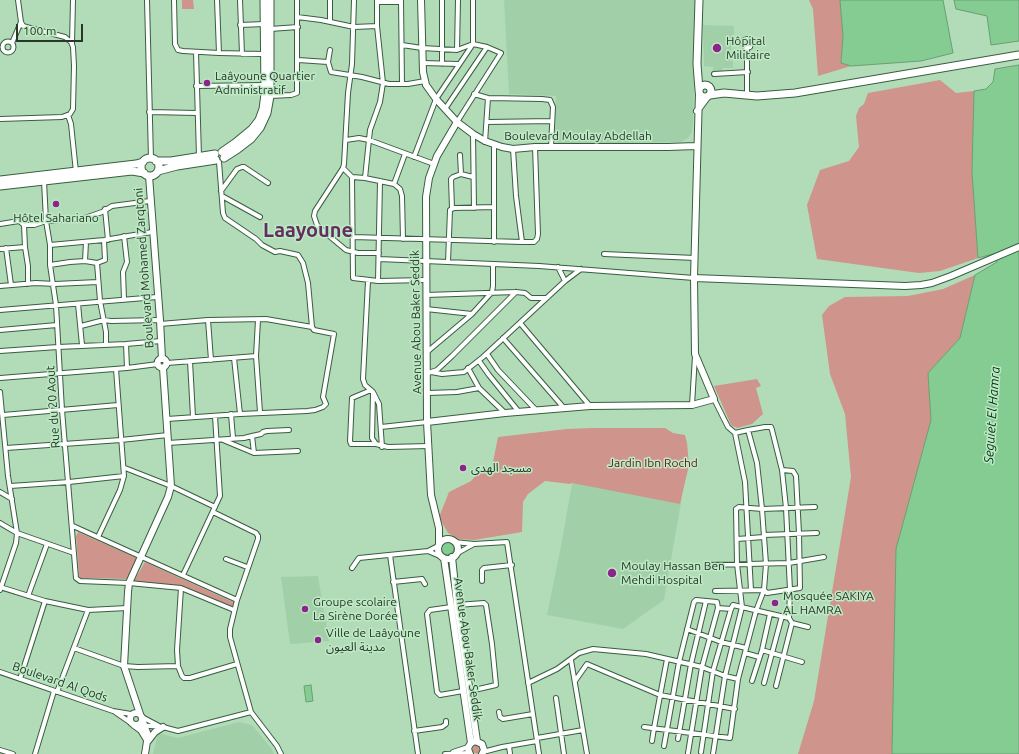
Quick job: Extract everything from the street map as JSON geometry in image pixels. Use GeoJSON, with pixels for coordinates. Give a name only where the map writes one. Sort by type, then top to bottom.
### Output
{"type":"FeatureCollection","features":[{"type":"Feature","properties":{"kind":"main road"},"geometry":{"type":"LineString","coordinates":[[0,180],[76,172],[136,164],[153,160],[171,161],[199,157],[219,157],[256,125],[263,109],[265,99],[264,0]]}},
{"type":"Feature","properties":{"kind":"main road"},"geometry":{"type":"LineString","coordinates":[[0,186],[132,171],[146,175],[155,175],[158,171],[219,157],[245,144],[260,128],[268,114],[270,96],[270,0]]}},
{"type":"Feature","properties":{"kind":"main road"},"geometry":{"type":"LineString","coordinates":[[699,0],[699,91],[703,97],[724,93],[748,96],[769,96],[795,93],[1019,55]]}},
{"type":"Feature","properties":{"kind":"main road"},"geometry":{"type":"LineString","coordinates":[[698,64],[712,90],[709,96]]}},
{"type":"Feature","properties":{"kind":"main road"},"geometry":{"type":"LineString","coordinates":[[699,91],[701,85],[708,85],[724,93]]}},
{"type":"Feature","properties":{"kind":"main road"},"geometry":{"type":"LineString","coordinates":[[153,160],[159,166],[158,171]]}},
{"type":"Feature","properties":{"kind":"main road"},"geometry":{"type":"LineString","coordinates":[[143,162],[142,168],[146,175]]}},
{"type":"Feature","properties":{"kind":"street"},"geometry":{"type":"LineString","coordinates":[[18,0],[21,22],[23,26],[36,31],[65,38],[72,44]]}},
{"type":"Feature","properties":{"kind":"street"},"geometry":{"type":"LineString","coordinates":[[0,119],[56,118],[68,115],[72,111],[74,66],[72,44],[73,0]]}},
{"type":"Feature","properties":{"kind":"street"},"geometry":{"type":"LineString","coordinates":[[147,0],[149,112],[153,160]]}},
{"type":"Feature","properties":{"kind":"street"},"geometry":{"type":"LineString","coordinates":[[174,0],[176,48],[183,51],[196,52],[264,54]]}},
{"type":"Feature","properties":{"kind":"street"},"geometry":{"type":"LineString","coordinates":[[217,0],[219,53]]}},
{"type":"Feature","properties":{"kind":"street"},"geometry":{"type":"LineString","coordinates":[[240,0],[242,54]]}},
{"type":"Feature","properties":{"kind":"street"},"geometry":{"type":"LineString","coordinates":[[270,96],[291,95],[297,93],[297,0]]}},
{"type":"Feature","properties":{"kind":"street"},"geometry":{"type":"LineString","coordinates":[[330,0],[330,22]]}},
{"type":"Feature","properties":{"kind":"street"},"geometry":{"type":"LineString","coordinates":[[354,0],[352,75],[348,93],[343,168],[315,211],[314,216],[317,225],[328,237],[343,248],[353,252],[379,253]]}},
{"type":"Feature","properties":{"kind":"street"},"geometry":{"type":"LineString","coordinates":[[330,50],[328,62],[331,72],[362,77],[383,83],[402,84],[424,81],[421,0]]}},
{"type":"Feature","properties":{"kind":"street"},"geometry":{"type":"LineString","coordinates":[[442,0],[442,64]]}},
{"type":"Feature","properties":{"kind":"street"},"geometry":{"type":"LineString","coordinates":[[457,50],[458,0]]}},
{"type":"Feature","properties":{"kind":"street"},"geometry":{"type":"LineString","coordinates":[[414,157],[436,99],[458,64],[473,44],[473,0]]}},
{"type":"Feature","properties":{"kind":"street"},"geometry":{"type":"LineString","coordinates":[[365,178],[370,130],[380,102],[383,83],[377,26],[377,1],[400,1],[402,84]]}},
{"type":"Feature","properties":{"kind":"street"},"geometry":{"type":"LineString","coordinates":[[297,17],[354,26],[377,26]]}},
{"type":"Feature","properties":{"kind":"street"},"geometry":{"type":"LineString","coordinates":[[12,43],[21,22]]}},
{"type":"Feature","properties":{"kind":"street"},"geometry":{"type":"LineString","coordinates":[[240,25],[264,24]]}},
{"type":"Feature","properties":{"kind":"street"},"geometry":{"type":"LineString","coordinates":[[270,29],[298,27]]}},
{"type":"Feature","properties":{"kind":"street"},"geometry":{"type":"LineString","coordinates":[[402,45],[442,50],[457,50],[473,44],[500,52],[501,54],[474,94],[458,122]]}},
{"type":"Feature","properties":{"kind":"street"},"geometry":{"type":"LineString","coordinates":[[445,109],[487,47]]}},
{"type":"Feature","properties":{"kind":"street"},"geometry":{"type":"LineString","coordinates":[[747,48],[748,96]]}},
{"type":"Feature","properties":{"kind":"street"},"geometry":{"type":"LineString","coordinates":[[196,52],[199,157]]}},
{"type":"Feature","properties":{"kind":"street"},"geometry":{"type":"LineString","coordinates":[[298,60],[328,62]]}},
{"type":"Feature","properties":{"kind":"street"},"geometry":{"type":"LineString","coordinates":[[423,63],[458,64]]}},
{"type":"Feature","properties":{"kind":"street"},"geometry":{"type":"LineString","coordinates":[[714,74],[748,72]]}},
{"type":"Feature","properties":{"kind":"street","name":"Boulevard Moulay Abdellah"},"geometry":{"type":"LineString","coordinates":[[424,81],[436,99],[458,122],[485,142],[494,145],[513,149],[551,147],[696,146]]}},
{"type":"Feature","properties":{"kind":"street"},"geometry":{"type":"LineString","coordinates":[[196,86],[265,85]]}},
{"type":"Feature","properties":{"kind":"street"},"geometry":{"type":"LineString","coordinates":[[692,405],[695,354],[694,278],[696,146],[699,91]]}},
{"type":"Feature","properties":{"kind":"street"},"geometry":{"type":"LineString","coordinates":[[474,94],[488,98],[548,100],[551,102],[553,105],[551,147]]}},
{"type":"Feature","properties":{"kind":"street"},"geometry":{"type":"LineString","coordinates":[[697,111],[709,96]]}},
{"type":"Feature","properties":{"kind":"street"},"geometry":{"type":"LineString","coordinates":[[485,142],[488,98]]}},
{"type":"Feature","properties":{"kind":"street"},"geometry":{"type":"LineString","coordinates":[[149,112],[197,113]]}},
{"type":"Feature","properties":{"kind":"street"},"geometry":{"type":"LineString","coordinates":[[68,115],[71,124],[76,172]]}},
{"type":"Feature","properties":{"kind":"street"},"geometry":{"type":"LineString","coordinates":[[487,122],[552,121]]}},
{"type":"Feature","properties":{"kind":"street","name":"Avenue Abou Baker Seddik"},"geometry":{"type":"LineString","coordinates":[[438,546],[439,528],[431,495],[428,422],[429,372],[426,309],[426,197],[434,164],[440,149],[458,122]]}},
{"type":"Feature","properties":{"kind":"street"},"geometry":{"type":"LineString","coordinates":[[473,134],[474,208]]}},
{"type":"Feature","properties":{"kind":"street"},"geometry":{"type":"LineString","coordinates":[[346,140],[359,138],[369,140],[434,164]]}},
{"type":"Feature","properties":{"kind":"street"},"geometry":{"type":"LineString","coordinates":[[494,145],[494,242]]}},
{"type":"Feature","properties":{"kind":"street"},"geometry":{"type":"LineString","coordinates":[[353,237],[379,239],[534,242],[537,239],[538,234],[535,148]]}},
{"type":"Feature","properties":{"kind":"street"},"geometry":{"type":"LineString","coordinates":[[513,149],[516,196],[522,242]]}},
{"type":"Feature","properties":{"kind":"street"},"geometry":{"type":"LineString","coordinates":[[394,184],[405,154]]}},
{"type":"Feature","properties":{"kind":"street"},"geometry":{"type":"LineString","coordinates":[[460,154],[461,174]]}},
{"type":"Feature","properties":{"kind":"street"},"geometry":{"type":"LineString","coordinates":[[219,157],[223,215],[226,220],[275,252],[280,251],[298,255],[303,263],[308,283],[312,327]]}},
{"type":"Feature","properties":{"kind":"street"},"geometry":{"type":"LineString","coordinates":[[221,191],[237,169],[242,167],[268,183]]}},
{"type":"Feature","properties":{"kind":"street"},"geometry":{"type":"LineString","coordinates":[[343,168],[352,177],[394,184],[400,189],[402,196],[403,239]]}},
{"type":"Feature","properties":{"kind":"street"},"geometry":{"type":"LineString","coordinates":[[448,262],[450,211],[452,209],[451,179],[461,174],[473,177]]}},
{"type":"Feature","properties":{"kind":"street","name":"Boulevard Mohamed Zarqtoni"},"geometry":{"type":"LineString","coordinates":[[133,695],[124,666],[129,583],[168,497],[171,486],[160,322],[150,201],[146,175]]}},
{"type":"Feature","properties":{"kind":"street"},"geometry":{"type":"LineString","coordinates":[[352,177],[353,278],[368,281],[426,280]]}},
{"type":"Feature","properties":{"kind":"street","name":"Rue du 20 Aout"},"geometry":{"type":"LineString","coordinates":[[44,181],[46,221],[50,245],[50,266],[56,305],[62,410],[75,576],[79,581],[129,583],[180,588],[234,610]]}},
{"type":"Feature","properties":{"kind":"street"},"geometry":{"type":"LineString","coordinates":[[378,281],[380,181]]}},
{"type":"Feature","properties":{"kind":"street"},"geometry":{"type":"LineString","coordinates":[[222,196],[260,217]]}},
{"type":"Feature","properties":{"kind":"street"},"geometry":{"type":"LineString","coordinates":[[0,224],[19,221],[24,225],[34,225],[46,221],[85,218],[102,212],[112,206],[150,201]]}},
{"type":"Feature","properties":{"kind":"street"},"geometry":{"type":"LineString","coordinates":[[452,209],[494,207]]}},
{"type":"Feature","properties":{"kind":"street"},"geometry":{"type":"LineString","coordinates":[[50,266],[85,261],[97,263],[105,260],[105,209]]}},
{"type":"Feature","properties":{"kind":"street"},"geometry":{"type":"LineString","coordinates":[[24,225],[28,266],[28,284]]}},
{"type":"Feature","properties":{"kind":"street"},"geometry":{"type":"LineString","coordinates":[[50,245],[106,240],[152,232]]}},
{"type":"Feature","properties":{"kind":"street"},"geometry":{"type":"LineString","coordinates":[[124,236],[127,262],[123,272],[124,299]]}},
{"type":"Feature","properties":{"kind":"street"},"geometry":{"type":"LineString","coordinates":[[85,261],[86,242]]}},
{"type":"Feature","properties":{"kind":"street"},"geometry":{"type":"LineString","coordinates":[[0,248],[25,247]]}},
{"type":"Feature","properties":{"kind":"street"},"geometry":{"type":"LineString","coordinates":[[379,259],[558,267],[694,278],[913,285],[932,283],[942,280],[1019,247]]}},
{"type":"Feature","properties":{"kind":"street"},"geometry":{"type":"LineString","coordinates":[[6,248],[11,285]]}},
{"type":"Feature","properties":{"kind":"street"},"geometry":{"type":"LineString","coordinates":[[604,254],[695,258]]}},
{"type":"Feature","properties":{"kind":"street"},"geometry":{"type":"LineString","coordinates":[[97,263],[100,301],[104,320],[106,344]]}},
{"type":"Feature","properties":{"kind":"street"},"geometry":{"type":"LineString","coordinates":[[427,352],[472,314],[492,292],[493,265]]}},
{"type":"Feature","properties":{"kind":"street"},"geometry":{"type":"LineString","coordinates":[[558,267],[565,280]]}},
{"type":"Feature","properties":{"kind":"street"},"geometry":{"type":"LineString","coordinates":[[429,372],[442,374],[464,372],[487,354],[565,280],[581,269]]}},
{"type":"Feature","properties":{"kind":"street"},"geometry":{"type":"LineString","coordinates":[[368,281],[363,379],[365,385],[378,399],[382,447]]}},
{"type":"Feature","properties":{"kind":"street"},"geometry":{"type":"LineString","coordinates":[[0,286],[98,282]]}},
{"type":"Feature","properties":{"kind":"street"},"geometry":{"type":"LineString","coordinates":[[429,372],[437,370],[516,292]]}},
{"type":"Feature","properties":{"kind":"street"},"geometry":{"type":"LineString","coordinates":[[426,295],[516,292],[525,293],[531,298],[546,298],[551,294]]}},
{"type":"Feature","properties":{"kind":"street"},"geometry":{"type":"LineString","coordinates":[[0,310],[157,297]]}},
{"type":"Feature","properties":{"kind":"street"},"geometry":{"type":"LineString","coordinates":[[78,304],[82,345]]}},
{"type":"Feature","properties":{"kind":"street"},"geometry":{"type":"LineString","coordinates":[[426,309],[472,314]]}},
{"type":"Feature","properties":{"kind":"street"},"geometry":{"type":"LineString","coordinates":[[81,326],[104,320],[160,322],[276,320],[312,327],[314,330],[334,334],[323,397],[326,404],[320,409],[167,419]]}},
{"type":"Feature","properties":{"kind":"street"},"geometry":{"type":"LineString","coordinates":[[208,320],[211,360]]}},
{"type":"Feature","properties":{"kind":"street"},"geometry":{"type":"LineString","coordinates":[[258,320],[256,356],[260,412]]}},
{"type":"Feature","properties":{"kind":"street"},"geometry":{"type":"LineString","coordinates":[[520,323],[590,406]]}},
{"type":"Feature","properties":{"kind":"street"},"geometry":{"type":"LineString","coordinates":[[0,330],[57,325]]}},
{"type":"Feature","properties":{"kind":"street"},"geometry":{"type":"LineString","coordinates":[[503,338],[564,408]]}},
{"type":"Feature","properties":{"kind":"street"},"geometry":{"type":"LineString","coordinates":[[0,351],[58,346],[126,344],[161,341]]}},
{"type":"Feature","properties":{"kind":"street"},"geometry":{"type":"LineString","coordinates":[[126,344],[127,368]]}},
{"type":"Feature","properties":{"kind":"street"},"geometry":{"type":"LineString","coordinates":[[487,354],[498,370],[536,410]]}},
{"type":"Feature","properties":{"kind":"street"},"geometry":{"type":"LineString","coordinates":[[695,354],[728,428],[735,433],[745,482],[751,590]]}},
{"type":"Feature","properties":{"kind":"street"},"geometry":{"type":"LineString","coordinates":[[0,378],[256,356]]}},
{"type":"Feature","properties":{"kind":"street"},"geometry":{"type":"LineString","coordinates":[[234,358],[240,414]]}},
{"type":"Feature","properties":{"kind":"street"},"geometry":{"type":"LineString","coordinates":[[190,361],[193,417]]}},
{"type":"Feature","properties":{"kind":"street"},"geometry":{"type":"LineString","coordinates":[[479,361],[519,412]]}},
{"type":"Feature","properties":{"kind":"street"},"geometry":{"type":"LineString","coordinates":[[468,368],[479,388],[505,413]]}},
{"type":"Feature","properties":{"kind":"street"},"geometry":{"type":"LineString","coordinates":[[98,537],[120,490],[124,476],[116,369]]}},
{"type":"Feature","properties":{"kind":"street"},"geometry":{"type":"LineString","coordinates":[[428,393],[458,392],[479,388]]}},
{"type":"Feature","properties":{"kind":"street"},"geometry":{"type":"LineString","coordinates":[[372,391],[352,398],[351,444],[376,444],[382,447],[429,446]]}},
{"type":"Feature","properties":{"kind":"street"},"geometry":{"type":"LineString","coordinates":[[372,391],[372,438],[376,444]]}},
{"type":"Feature","properties":{"kind":"street"},"geometry":{"type":"LineString","coordinates":[[0,392],[3,415],[2,425],[17,533],[16,543],[0,588],[45,601],[88,610],[127,608]]}},
{"type":"Feature","properties":{"kind":"street"},"geometry":{"type":"LineString","coordinates":[[381,427],[505,413],[590,406],[692,405],[714,399]]}},
{"type":"Feature","properties":{"kind":"street"},"geometry":{"type":"LineString","coordinates":[[3,415],[118,405]]}},
{"type":"Feature","properties":{"kind":"street"},"geometry":{"type":"LineString","coordinates":[[231,414],[233,438]]}},
{"type":"Feature","properties":{"kind":"street"},"geometry":{"type":"LineString","coordinates":[[183,576],[219,500],[220,491],[215,416]]}},
{"type":"Feature","properties":{"kind":"street"},"geometry":{"type":"LineString","coordinates":[[735,433],[771,427],[782,470],[789,563],[789,618],[792,623],[776,686]]}},
{"type":"Feature","properties":{"kind":"street"},"geometry":{"type":"LineString","coordinates":[[168,443],[244,438],[267,431],[289,430]]}},
{"type":"Feature","properties":{"kind":"street"},"geometry":{"type":"LineString","coordinates":[[644,727],[730,738],[738,679],[756,610],[764,590],[766,564],[757,463],[748,430]]}},
{"type":"Feature","properties":{"kind":"street"},"geometry":{"type":"LineString","coordinates":[[0,439],[4,433]]}},
{"type":"Feature","properties":{"kind":"street"},"geometry":{"type":"LineString","coordinates":[[6,448],[121,440],[168,435]]}},
{"type":"Feature","properties":{"kind":"street"},"geometry":{"type":"LineString","coordinates":[[252,436],[254,453]]}},
{"type":"Feature","properties":{"kind":"street"},"geometry":{"type":"LineString","coordinates":[[222,440],[254,453],[298,451]]}},
{"type":"Feature","properties":{"kind":"street"},"geometry":{"type":"LineString","coordinates":[[124,468],[171,486],[215,507]]}},
{"type":"Feature","properties":{"kind":"street"},"geometry":{"type":"LineString","coordinates":[[715,591],[764,590],[767,593],[800,588],[798,507],[795,472],[782,470]]}},
{"type":"Feature","properties":{"kind":"street"},"geometry":{"type":"LineString","coordinates":[[10,486],[124,476]]}},
{"type":"Feature","properties":{"kind":"street"},"geometry":{"type":"LineString","coordinates":[[0,492],[12,499]]}},
{"type":"Feature","properties":{"kind":"street"},"geometry":{"type":"LineString","coordinates":[[713,754],[725,676],[742,607],[737,564],[736,509],[739,507],[815,507]]}},
{"type":"Feature","properties":{"kind":"street"},"geometry":{"type":"LineString","coordinates":[[213,512],[256,533],[259,538],[247,567],[234,610],[230,637],[251,712],[277,746],[281,754]]}},
{"type":"Feature","properties":{"kind":"street"},"geometry":{"type":"LineString","coordinates":[[0,523],[17,533],[74,553]]}},
{"type":"Feature","properties":{"kind":"street"},"geometry":{"type":"LineString","coordinates":[[72,526],[237,600]]}},
{"type":"Feature","properties":{"kind":"street"},"geometry":{"type":"LineString","coordinates":[[439,528],[453,541],[457,549],[454,556]]}},
{"type":"Feature","properties":{"kind":"street"},"geometry":{"type":"LineString","coordinates":[[737,539],[799,533],[817,533]]}},
{"type":"Feature","properties":{"kind":"street"},"geometry":{"type":"LineString","coordinates":[[352,568],[359,558],[428,551],[438,546],[443,540],[474,544],[507,542],[512,565],[539,754]]}},
{"type":"Feature","properties":{"kind":"street"},"geometry":{"type":"LineString","coordinates":[[28,596],[47,544]]}},
{"type":"Feature","properties":{"kind":"street"},"geometry":{"type":"LineString","coordinates":[[428,551],[443,557],[454,556],[474,544]]}},
{"type":"Feature","properties":{"kind":"street"},"geometry":{"type":"LineString","coordinates":[[438,546],[438,552],[443,557]]}},
{"type":"Feature","properties":{"kind":"street"},"geometry":{"type":"LineString","coordinates":[[390,555],[418,754]]}},
{"type":"Feature","properties":{"kind":"street","name":"Avenue Abou Baker Seddik"},"geometry":{"type":"LineString","coordinates":[[454,556],[454,606]]}},
{"type":"Feature","properties":{"kind":"street","name":"Avenue Abou Baker Seddik"},"geometry":{"type":"LineString","coordinates":[[443,557],[454,606],[466,691],[471,748]]}},
{"type":"Feature","properties":{"kind":"street"},"geometry":{"type":"LineString","coordinates":[[708,565],[789,563],[824,557]]}},
{"type":"Feature","properties":{"kind":"street"},"geometry":{"type":"LineString","coordinates":[[226,559],[247,567]]}},
{"type":"Feature","properties":{"kind":"street"},"geometry":{"type":"LineString","coordinates":[[482,581],[482,570],[484,568],[512,565]]}},
{"type":"Feature","properties":{"kind":"street"},"geometry":{"type":"LineString","coordinates":[[393,582],[422,579],[425,584]]}},
{"type":"Feature","properties":{"kind":"street"},"geometry":{"type":"LineString","coordinates":[[180,588],[177,650],[178,666],[182,676],[186,678],[237,664]]}},
{"type":"Feature","properties":{"kind":"street"},"geometry":{"type":"LineString","coordinates":[[20,679],[45,601]]}},
{"type":"Feature","properties":{"kind":"street"},"geometry":{"type":"LineString","coordinates":[[664,746],[679,662],[695,601],[717,602],[718,608],[702,667],[688,753]]}},
{"type":"Feature","properties":{"kind":"street"},"geometry":{"type":"LineString","coordinates":[[678,739],[691,664],[706,601]]}},
{"type":"Feature","properties":{"kind":"street"},"geometry":{"type":"LineString","coordinates":[[484,603],[486,605],[496,685],[440,695],[437,692],[426,614],[430,610],[454,606],[484,603]]}},
{"type":"Feature","properties":{"kind":"street"},"geometry":{"type":"LineString","coordinates":[[701,752],[713,671],[733,605],[789,618]]}},
{"type":"Feature","properties":{"kind":"street"},"geometry":{"type":"LineString","coordinates":[[718,608],[731,609]]}},
{"type":"Feature","properties":{"kind":"street"},"geometry":{"type":"LineString","coordinates":[[35,754],[56,692],[88,610]]}},
{"type":"Feature","properties":{"kind":"street"},"geometry":{"type":"LineString","coordinates":[[752,681],[762,650],[770,614]]}},
{"type":"Feature","properties":{"kind":"street"},"geometry":{"type":"LineString","coordinates":[[764,683],[782,616]]}},
{"type":"Feature","properties":{"kind":"street"},"geometry":{"type":"LineString","coordinates":[[792,623],[808,627]]}},
{"type":"Feature","properties":{"kind":"street"},"geometry":{"type":"LineString","coordinates":[[687,629],[699,632],[733,646],[746,648]]}},
{"type":"Feature","properties":{"kind":"street"},"geometry":{"type":"LineString","coordinates":[[74,648],[124,666],[178,666]]}},
{"type":"Feature","properties":{"kind":"street"},"geometry":{"type":"LineString","coordinates":[[528,683],[571,660],[579,654],[593,649],[646,654],[691,664],[738,679]]}},
{"type":"Feature","properties":{"kind":"street"},"geometry":{"type":"LineString","coordinates":[[762,650],[802,662]]}},
{"type":"Feature","properties":{"kind":"street"},"geometry":{"type":"LineString","coordinates":[[745,653],[759,657]]}},
{"type":"Feature","properties":{"kind":"street"},"geometry":{"type":"LineString","coordinates":[[652,741],[667,659]]}},
{"type":"Feature","properties":{"kind":"street"},"geometry":{"type":"LineString","coordinates":[[571,660],[587,754]]}},
{"type":"Feature","properties":{"kind":"street"},"geometry":{"type":"LineString","coordinates":[[575,682],[587,664],[660,695],[735,709]]}},
{"type":"Feature","properties":{"kind":"street","name":"Boulevard Al Qods"},"geometry":{"type":"LineString","coordinates":[[0,672],[113,711]]}},
{"type":"Feature","properties":{"kind":"street"},"geometry":{"type":"LineString","coordinates":[[133,695],[132,714],[130,717],[134,724],[145,726],[183,730],[251,712]]}},
{"type":"Feature","properties":{"kind":"street"},"geometry":{"type":"LineString","coordinates":[[133,695],[148,735],[145,754]]}},
{"type":"Feature","properties":{"kind":"street"},"geometry":{"type":"LineString","coordinates":[[556,698],[564,754]]}},
{"type":"Feature","properties":{"kind":"street"},"geometry":{"type":"LineString","coordinates":[[113,711],[132,714],[136,712],[141,717],[163,728]]}},
{"type":"Feature","properties":{"kind":"street"},"geometry":{"type":"LineString","coordinates":[[113,711],[134,724],[141,730],[148,741]]}},
{"type":"Feature","properties":{"kind":"street"},"geometry":{"type":"LineString","coordinates":[[498,712],[500,717],[503,719],[533,714]]}},
{"type":"Feature","properties":{"kind":"street"},"geometry":{"type":"LineString","coordinates":[[134,724],[140,724],[141,717]]}},
{"type":"Feature","properties":{"kind":"street"},"geometry":{"type":"LineString","coordinates":[[414,732],[442,727],[446,724],[446,721]]}},
{"type":"Feature","properties":{"kind":"street"},"geometry":{"type":"LineString","coordinates":[[148,741],[155,732],[163,728]]}},
{"type":"Feature","properties":{"kind":"street"},"geometry":{"type":"LineString","coordinates":[[447,754],[471,748],[480,742],[483,751],[583,730]]}},
{"type":"Feature","properties":{"kind":"street"},"geometry":{"type":"LineString","coordinates":[[508,746],[510,754]]}},
{"type":"Feature","properties":{"kind":"street"},"geometry":{"type":"LineString","coordinates":[[0,750],[13,754]]}},
{"type":"Feature","properties":{"kind":"shaded area"},"geometry":{"type":"Polygon","coordinates":[[[504,0],[696,0],[693,121],[692,132],[688,138],[681,142],[560,144],[555,142],[556,96],[509,94],[504,0]]]}},
{"type":"Feature","properties":{"kind":"shaded area","name":"Hôpital Militaire"},"geometry":{"type":"Polygon","coordinates":[[[703,25],[734,26],[730,61],[733,61],[733,68],[723,68],[722,73],[712,74],[713,67],[704,66],[703,25]]]}},
{"type":"Feature","properties":{"kind":"shaded area","name":"Moulay Hassan Ben Mehdi Hospital"},"geometry":{"type":"Polygon","coordinates":[[[573,478],[682,497],[664,600],[623,629],[547,615],[573,478]]]}},
{"type":"Feature","properties":{"kind":"shaded area","name":"Groupe scolaire La Sirène Dorée"},"geometry":{"type":"Polygon","coordinates":[[[318,576],[329,641],[290,644],[281,577],[318,576]]]}},
{"type":"Feature","properties":{"kind":"shaded area"},"geometry":{"type":"Polygon","coordinates":[[[239,722],[252,725],[271,748],[274,754],[153,754],[158,733],[178,738],[239,722]]]}},
{"type":"Feature","properties":{"kind":"green space"},"geometry":{"type":"Polygon","coordinates":[[[182,0],[193,0],[194,9],[182,9],[182,0]]]}},
{"type":"Feature","properties":{"kind":"green space"},"geometry":{"type":"Polygon","coordinates":[[[809,0],[840,0],[843,36],[841,62],[851,66],[818,76],[813,9],[809,0]]]}},
{"type":"Feature","properties":{"kind":"green space"},"geometry":{"type":"Polygon","coordinates":[[[940,80],[956,93],[974,91],[972,172],[978,258],[940,271],[919,273],[817,259],[807,205],[820,170],[849,161],[859,147],[856,116],[859,108],[864,104],[868,93],[940,80]]]}},
{"type":"Feature","properties":{"kind":"green space"},"geometry":{"type":"Polygon","coordinates":[[[975,275],[960,338],[928,373],[931,420],[896,549],[892,754],[798,754],[814,701],[851,477],[845,414],[830,374],[822,315],[829,306],[845,297],[908,296],[943,289],[975,275]]]}},
{"type":"Feature","properties":{"kind":"green space"},"geometry":{"type":"Polygon","coordinates":[[[757,379],[761,386],[756,388],[763,414],[752,424],[737,428],[731,425],[714,386],[757,379]]]}},
{"type":"Feature","properties":{"kind":"green space","name":"Jardin Ibn Rochd"},"geometry":{"type":"Polygon","coordinates":[[[665,428],[673,433],[685,435],[689,465],[680,504],[572,483],[545,481],[528,494],[523,502],[522,532],[474,540],[458,539],[448,533],[439,517],[449,492],[471,481],[478,473],[492,467],[498,437],[567,429],[665,428]]]}},
{"type":"Feature","properties":{"kind":"green space"},"geometry":{"type":"Polygon","coordinates":[[[78,532],[137,558],[128,579],[81,578],[79,575],[76,536],[78,532]]]}},
{"type":"Feature","properties":{"kind":"green space"},"geometry":{"type":"Polygon","coordinates":[[[145,562],[235,604],[230,607],[182,586],[135,583],[134,581],[145,562]]]}},
{"type":"Feature","properties":{"kind":"green space"},"geometry":{"type":"Polygon","coordinates":[[[477,744],[482,749],[477,754],[472,749],[477,744]]]}},
{"type":"Feature","properties":{"kind":"water"},"geometry":{"type":"Polygon","coordinates":[[[840,0],[943,0],[953,53],[921,61],[851,66],[841,63],[843,36],[840,0]]]}},
{"type":"Feature","properties":{"kind":"water"},"geometry":{"type":"Polygon","coordinates":[[[954,0],[1019,0],[1019,41],[991,45],[987,16],[956,9],[954,0]]]}},
{"type":"Feature","properties":{"kind":"water","name":"Seguiet El Hamra"},"geometry":{"type":"Polygon","coordinates":[[[1019,65],[1019,754],[892,754],[896,549],[931,420],[928,373],[960,338],[975,275],[997,262],[993,254],[978,258],[972,172],[974,91],[986,89],[993,82],[995,69],[1019,65]]]}},
{"type":"Feature","properties":{"kind":"water"},"geometry":{"type":"Polygon","coordinates":[[[447,541],[452,543],[454,548],[452,553],[447,555],[442,553],[440,548],[442,543],[447,541]]]}},
{"type":"Feature","properties":{"kind":"water"},"geometry":{"type":"Polygon","coordinates":[[[311,685],[313,701],[306,702],[304,686],[311,685]]]}},
{"type":"Feature","properties":{"kind":"place","name":"Hôpital Militaire"},"geometry":{"type":"Point","coordinates":[717,48]}},
{"type":"Feature","properties":{"kind":"place","name":"Laâyoune Quartier Administratif"},"geometry":{"type":"Point","coordinates":[207,83]}},
{"type":"Feature","properties":{"kind":"place","name":"Hôtel Sahariano"},"geometry":{"type":"Point","coordinates":[56,204]}},
{"type":"Feature","properties":{"kind":"place","name":"مسجد الهدى"},"geometry":{"type":"Point","coordinates":[463,468]}},
{"type":"Feature","properties":{"kind":"place","name":"Moulay Hassan Ben Mehdi Hospital"},"geometry":{"type":"Point","coordinates":[612,573]}},
{"type":"Feature","properties":{"kind":"place","name":"Mosquée SAKIYA AL HAMRA"},"geometry":{"type":"Point","coordinates":[775,603]}},
{"type":"Feature","properties":{"kind":"place","name":"Groupe scolaire La Sirène Dorée"},"geometry":{"type":"Point","coordinates":[305,609]}},
{"type":"Feature","properties":{"kind":"place","name":"Ville de Laâyoune مدينة العيون"},"geometry":{"type":"Point","coordinates":[318,640]}},
{"type":"Feature","properties":{"kind":"district","name":"Laayoune"},"geometry":{"type":"Point","coordinates":[308,230]}}]}
